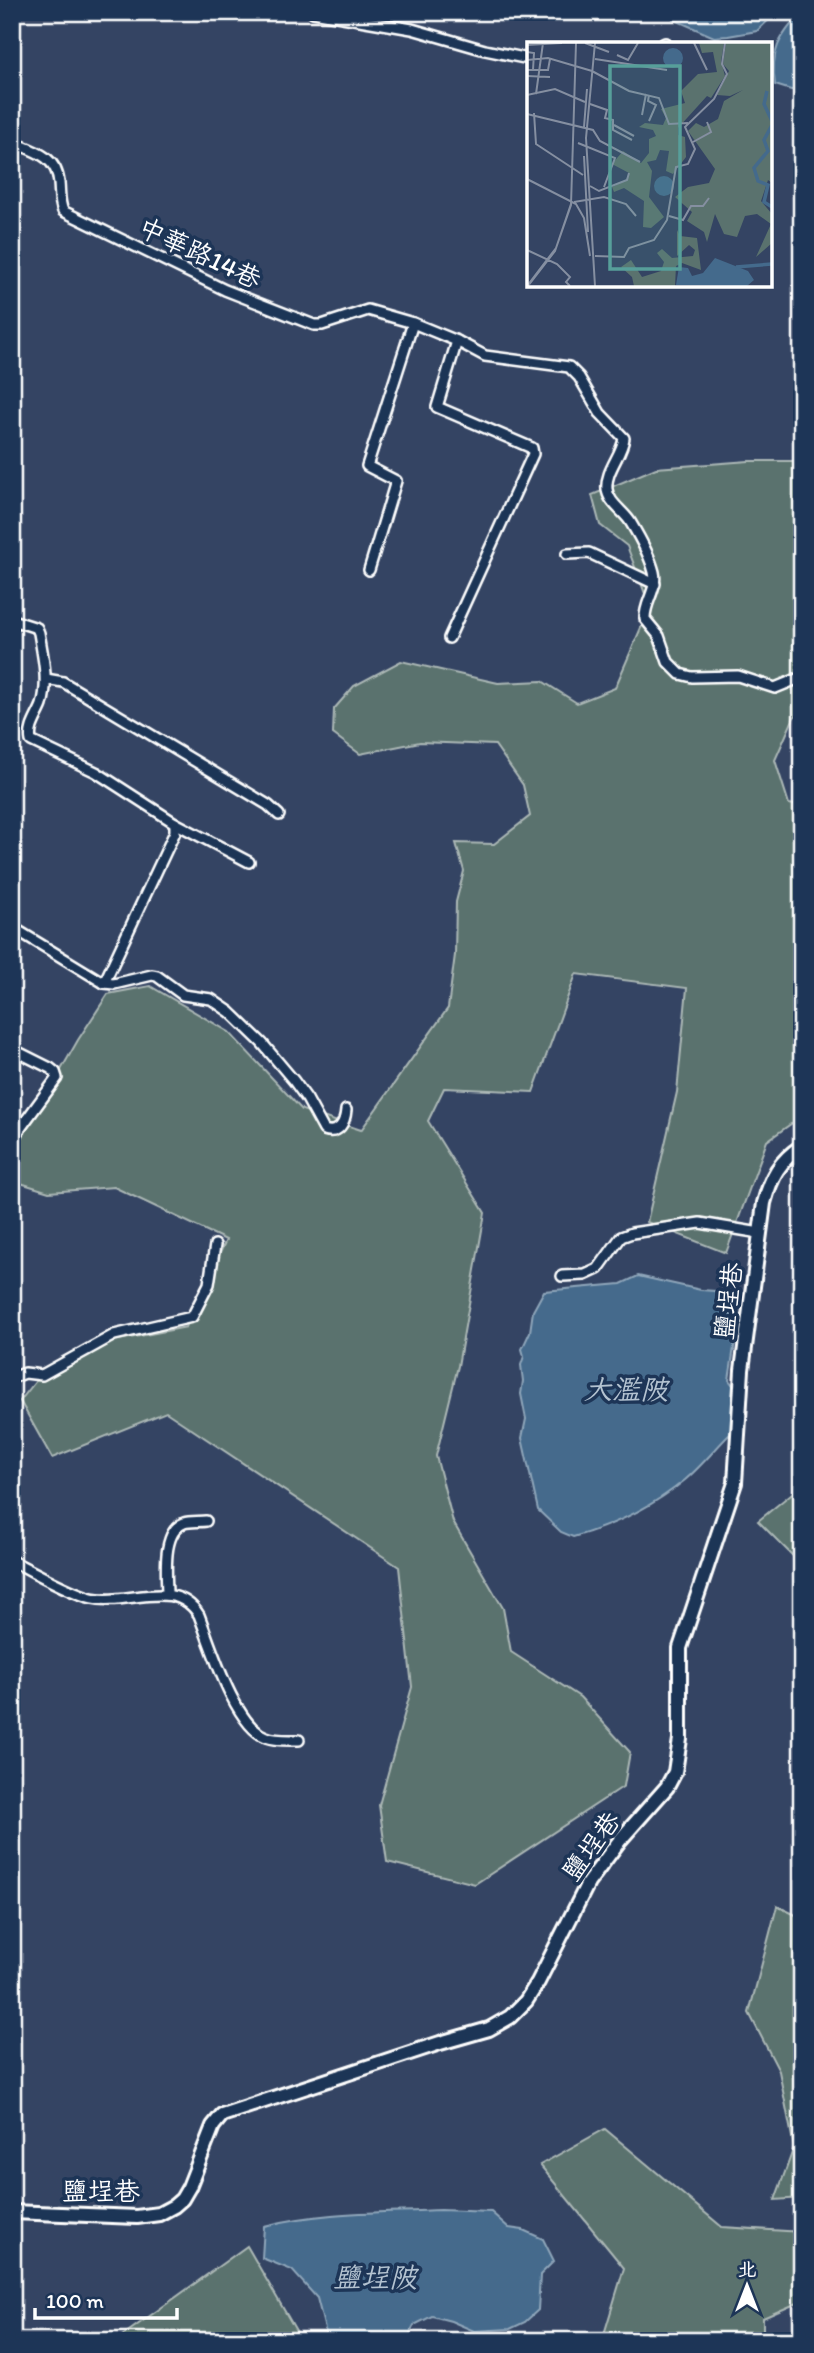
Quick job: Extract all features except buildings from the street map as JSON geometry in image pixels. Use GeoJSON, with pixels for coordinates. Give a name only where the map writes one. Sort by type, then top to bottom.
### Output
{"type":"FeatureCollection","features":[{"type":"Feature","properties":{"kind":"street"},"geometry":{"type":"LineString","coordinates":[[313,12],[412,29],[485,50],[527,59]]}},
{"type":"Feature","properties":{"kind":"street","name":"中華路14巷"},"geometry":{"type":"LineString","coordinates":[[12,142],[43,155],[53,163],[58,173],[63,211],[225,290],[314,325],[322,325],[368,310],[413,323],[485,356],[560,365],[575,372],[600,413],[624,438],[607,481],[607,489],[611,500],[631,522],[644,547],[653,569],[655,584]]}},
{"type":"Feature","properties":{"kind":"street"},"geometry":{"type":"LineString","coordinates":[[369,570],[396,481],[367,466],[413,323]]}},
{"type":"Feature","properties":{"kind":"street"},"geometry":{"type":"LineString","coordinates":[[449,638],[533,454],[532,448],[437,407],[457,341]]}},
{"type":"Feature","properties":{"kind":"street"},"geometry":{"type":"LineString","coordinates":[[567,554],[589,553],[655,584],[646,607],[645,619],[659,636],[668,662],[680,674],[692,677],[738,677],[775,688],[802,677]]}},
{"type":"Feature","properties":{"kind":"street"},"geometry":{"type":"LineString","coordinates":[[12,620],[37,628],[46,679],[42,704],[31,732],[32,741],[96,772],[175,823],[249,862]]}},
{"type":"Feature","properties":{"kind":"street"},"geometry":{"type":"LineString","coordinates":[[46,679],[63,682],[268,805],[279,815]]}},
{"type":"Feature","properties":{"kind":"street"},"geometry":{"type":"LineString","coordinates":[[104,983],[175,832],[175,823]]}},
{"type":"Feature","properties":{"kind":"street"},"geometry":{"type":"LineString","coordinates":[[12,927],[104,983],[114,984],[152,975],[183,995],[211,999],[230,1012],[262,1043],[307,1098],[324,1130],[334,1131],[341,1126],[345,1121],[346,1110]]}},
{"type":"Feature","properties":{"kind":"street"},"geometry":{"type":"LineString","coordinates":[[12,1049],[50,1068],[57,1078],[19,1130],[12,1144]]}},
{"type":"Feature","properties":{"kind":"street","name":"鹽埕巷"},"geometry":{"type":"LineString","coordinates":[[12,2212],[137,2217],[159,2214],[182,2199],[213,2126],[222,2115],[489,2029],[510,2017],[526,2001],[588,1883],[620,1840],[667,1787],[675,1772],[681,1727],[680,1648],[735,1483],[742,1370],[764,1203],[771,1177],[779,1165],[802,1146]]}},
{"type":"Feature","properties":{"kind":"street"},"geometry":{"type":"LineString","coordinates":[[562,1276],[585,1275],[598,1269],[621,1237],[632,1233],[701,1223],[760,1233]]}},
{"type":"Feature","properties":{"kind":"street"},"geometry":{"type":"LineString","coordinates":[[12,1378],[26,1373],[47,1373],[114,1335],[192,1317],[209,1283],[215,1245]]}},
{"type":"Feature","properties":{"kind":"street"},"geometry":{"type":"LineString","coordinates":[[167,1595],[167,1558],[172,1534],[184,1523],[206,1521]]}},
{"type":"Feature","properties":{"kind":"street"},"geometry":{"type":"LineString","coordinates":[[12,1561],[90,1598],[167,1595],[194,1606],[237,1708],[248,1725],[264,1737],[299,1740]]}},
{"type":"Feature","properties":{"kind":"green space"},"geometry":{"type":"Polygon","coordinates":[[[749,461],[802,461],[802,710],[794,717],[775,760],[789,804],[802,806],[802,1116],[767,1141],[726,1253],[647,1222],[677,1092],[687,988],[576,974],[533,1092],[444,1088],[428,1121],[485,1213],[458,1366],[436,1456],[453,1522],[503,1608],[511,1652],[580,1697],[630,1752],[624,1786],[475,1884],[387,1862],[379,1805],[412,1687],[399,1567],[166,1412],[52,1458],[20,1401],[43,1372],[82,1347],[186,1327],[226,1240],[114,1187],[49,1192],[14,1181],[21,1140],[78,1040],[108,994],[150,986],[229,1032],[302,1110],[361,1130],[448,1008],[455,955],[456,902],[464,871],[456,843],[494,844],[530,816],[523,785],[495,745],[420,742],[360,754],[333,734],[334,709],[354,686],[401,661],[498,683],[542,681],[577,703],[615,688],[650,607],[627,546],[600,525],[592,495],[656,468],[749,461]]]}},
{"type":"Feature","properties":{"kind":"green space"},"geometry":{"type":"Polygon","coordinates":[[[802,1485],[802,1565],[758,1521],[802,1485]]]}},
{"type":"Feature","properties":{"kind":"green space"},"geometry":{"type":"Polygon","coordinates":[[[777,1906],[802,1918],[802,2198],[775,2200],[794,2147],[779,2071],[749,2013],[777,1906]]]}},
{"type":"Feature","properties":{"kind":"green space"},"geometry":{"type":"Polygon","coordinates":[[[605,2129],[722,2227],[802,2232],[802,2301],[763,2318],[763,2341],[602,2341],[624,2268],[540,2165],[605,2129]]]}},
{"type":"Feature","properties":{"kind":"green space"},"geometry":{"type":"Polygon","coordinates":[[[247,2246],[302,2341],[128,2341],[122,2336],[247,2246]]]}},
{"type":"Feature","properties":{"kind":"water"},"geometry":{"type":"Polygon","coordinates":[[[671,12],[777,12],[757,31],[714,37],[673,19],[671,12]]]}},
{"type":"Feature","properties":{"kind":"water"},"geometry":{"type":"Polygon","coordinates":[[[801,12],[802,90],[791,90],[775,85],[775,54],[782,38],[801,12]]]}},
{"type":"Feature","properties":{"kind":"water","name":"大濫陂"},"geometry":{"type":"Polygon","coordinates":[[[638,1276],[715,1291],[725,1310],[738,1321],[729,1380],[738,1392],[735,1429],[692,1474],[659,1499],[617,1521],[573,1537],[561,1532],[538,1510],[522,1438],[526,1419],[521,1394],[521,1365],[524,1356],[522,1349],[530,1332],[533,1311],[544,1291],[621,1284],[638,1276]]]}},
{"type":"Feature","properties":{"kind":"water","name":"鹽埕陂"},"geometry":{"type":"Polygon","coordinates":[[[441,2210],[491,2212],[509,2228],[523,2230],[543,2239],[554,2261],[540,2275],[538,2310],[525,2322],[510,2329],[474,2331],[432,2316],[414,2325],[406,2341],[328,2341],[317,2298],[292,2270],[262,2258],[264,2226],[330,2215],[441,2210]]]}}]}
